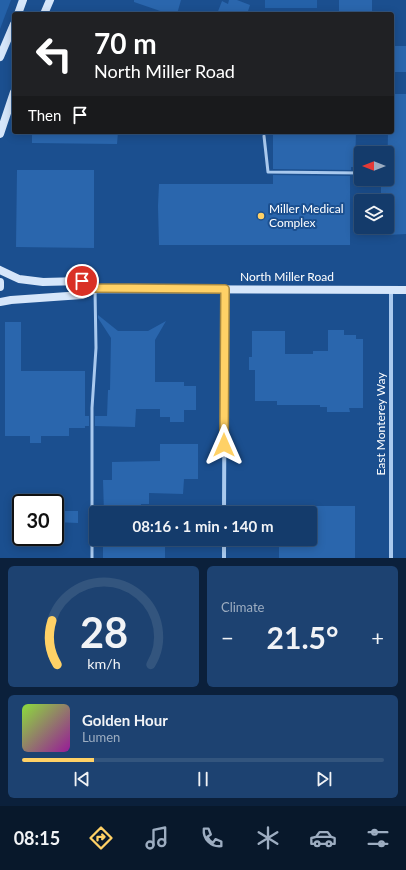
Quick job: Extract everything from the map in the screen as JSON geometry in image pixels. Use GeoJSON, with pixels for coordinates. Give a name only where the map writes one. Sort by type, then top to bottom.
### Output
{"type":"FeatureCollection","features":[{"type":"Feature","properties":{"kind":"street"},"geometry":{"type":"LineString","coordinates":[[19,12],[23,0]]}},
{"type":"Feature","properties":{"kind":"street"},"geometry":{"type":"LineString","coordinates":[[45,12],[50,0]]}},
{"type":"Feature","properties":{"kind":"street"},"geometry":{"type":"LineString","coordinates":[[0,57],[12,29]]}},
{"type":"Feature","properties":{"kind":"street"},"geometry":{"type":"LineString","coordinates":[[0,134],[12,98]]}},
{"type":"Feature","properties":{"kind":"street","name":"North Miller Road"},"geometry":{"type":"LineString","coordinates":[[0,270],[19,279],[43,282],[82,281],[96,288],[406,290]]}},
{"type":"Feature","properties":{"kind":"street"},"geometry":{"type":"LineString","coordinates":[[0,282],[0,287]]}},
{"type":"Feature","properties":{"kind":"street","name":"North Miller Road"},"geometry":{"type":"LineString","coordinates":[[0,302],[82,295],[96,288]]}},
{"type":"Feature","properties":{"kind":"street"},"geometry":{"type":"LineString","coordinates":[[224,506],[225,289]]}},
{"type":"Feature","properties":{"kind":"street","name":"East Monterey Way"},"geometry":{"type":"LineString","coordinates":[[391,290],[391,558]]}},
{"type":"Feature","properties":{"kind":"street"},"geometry":{"type":"LineString","coordinates":[[224,546],[224,558]]}},
{"type":"Feature","properties":{"kind":"lane"},"geometry":{"type":"LineString","coordinates":[[264,136],[268,172],[354,173]]}},
{"type":"Feature","properties":{"kind":"lane"},"geometry":{"type":"LineString","coordinates":[[92,558],[92,408],[96,348],[96,288]]}},
{"type":"Feature","properties":{"kind":"shaded area"},"geometry":{"type":"Polygon","coordinates":[[[0,0],[11,0],[0,29],[0,0]]]}},
{"type":"Feature","properties":{"kind":"shaded area"},"geometry":{"type":"Polygon","coordinates":[[[265,0],[317,0],[317,8],[265,8],[265,0]]]}},
{"type":"Feature","properties":{"kind":"building"},"geometry":{"type":"Polygon","coordinates":[[[134,0],[181,0],[178,12],[163,12],[134,2],[134,0]]]}},
{"type":"Feature","properties":{"kind":"building"},"geometry":{"type":"Polygon","coordinates":[[[229,0],[237,0],[250,5],[248,11],[253,12],[218,12],[222,1],[228,4],[229,0]]]}},
{"type":"Feature","properties":{"kind":"building"},"geometry":{"type":"Polygon","coordinates":[[[339,0],[372,0],[372,12],[339,12],[339,0]]]}},
{"type":"Feature","properties":{"kind":"building"},"geometry":{"type":"Polygon","coordinates":[[[394,46],[406,46],[406,72],[394,72],[394,46]]]}},
{"type":"Feature","properties":{"kind":"building"},"geometry":{"type":"Polygon","coordinates":[[[394,94],[406,94],[406,234],[387,235],[394,234],[394,194],[381,194],[381,186],[394,186],[394,146],[388,146],[388,134],[394,134],[394,94]]]}},
{"type":"Feature","properties":{"kind":"building"},"geometry":{"type":"Polygon","coordinates":[[[32,134],[118,134],[117,144],[32,143],[32,134]]]}},
{"type":"Feature","properties":{"kind":"building"},"geometry":{"type":"Polygon","coordinates":[[[273,134],[356,134],[356,146],[354,146],[354,167],[351,167],[351,170],[273,169],[273,134]]]}},
{"type":"Feature","properties":{"kind":"building"},"geometry":{"type":"Polygon","coordinates":[[[17,170],[94,170],[94,248],[16,247],[17,170]]]}},
{"type":"Feature","properties":{"kind":"building","name":"Miller Medical Complex"},"geometry":{"type":"Polygon","coordinates":[[[273,175],[350,176],[350,245],[159,245],[159,184],[273,184],[273,175]]]}},
{"type":"Feature","properties":{"kind":"building"},"geometry":{"type":"Polygon","coordinates":[[[98,315],[118,331],[148,331],[166,321],[155,340],[155,382],[184,382],[184,386],[196,386],[196,410],[184,410],[184,422],[170,422],[170,417],[160,417],[160,409],[136,409],[135,427],[95,426],[95,416],[107,416],[108,390],[110,390],[111,338],[98,318],[98,315]]]}},
{"type":"Feature","properties":{"kind":"building"},"geometry":{"type":"Polygon","coordinates":[[[5,322],[21,322],[21,371],[85,371],[85,416],[89,416],[89,426],[85,426],[85,428],[69,428],[69,436],[41,436],[41,443],[30,443],[30,436],[5,436],[5,322]]]}},
{"type":"Feature","properties":{"kind":"building"},"geometry":{"type":"Polygon","coordinates":[[[328,330],[344,330],[344,335],[356,335],[356,339],[363,339],[363,408],[349,408],[350,412],[327,412],[327,407],[320,407],[320,405],[277,405],[277,401],[255,401],[255,370],[249,370],[249,357],[252,357],[252,331],[285,331],[285,354],[313,354],[313,351],[328,351],[328,330]]]}},
{"type":"Feature","properties":{"kind":"building"},"geometry":{"type":"Polygon","coordinates":[[[160,444],[198,444],[198,479],[184,479],[183,494],[149,493],[149,504],[141,504],[141,506],[104,506],[103,480],[112,480],[112,462],[160,461],[160,444]]]}},
{"type":"Feature","properties":{"kind":"building"},"geometry":{"type":"Polygon","coordinates":[[[317,506],[355,506],[355,558],[279,558],[279,546],[317,546],[317,506]]]}},
{"type":"Feature","properties":{"kind":"building"},"geometry":{"type":"Polygon","coordinates":[[[64,511],[78,511],[78,523],[64,522],[64,511]]]}},
{"type":"Feature","properties":{"kind":"building"},"geometry":{"type":"Polygon","coordinates":[[[103,546],[165,546],[165,558],[103,558],[103,546]]]}},
{"type":"Feature","properties":{"kind":"place","name":"Miller Medical Complex"},"geometry":{"type":"Point","coordinates":[261,216]}},
{"type":"Feature","properties":{"kind":"route"},"geometry":{"type":"LineString","coordinates":[[82,281],[96,288],[225,289],[224,445]]}}]}
